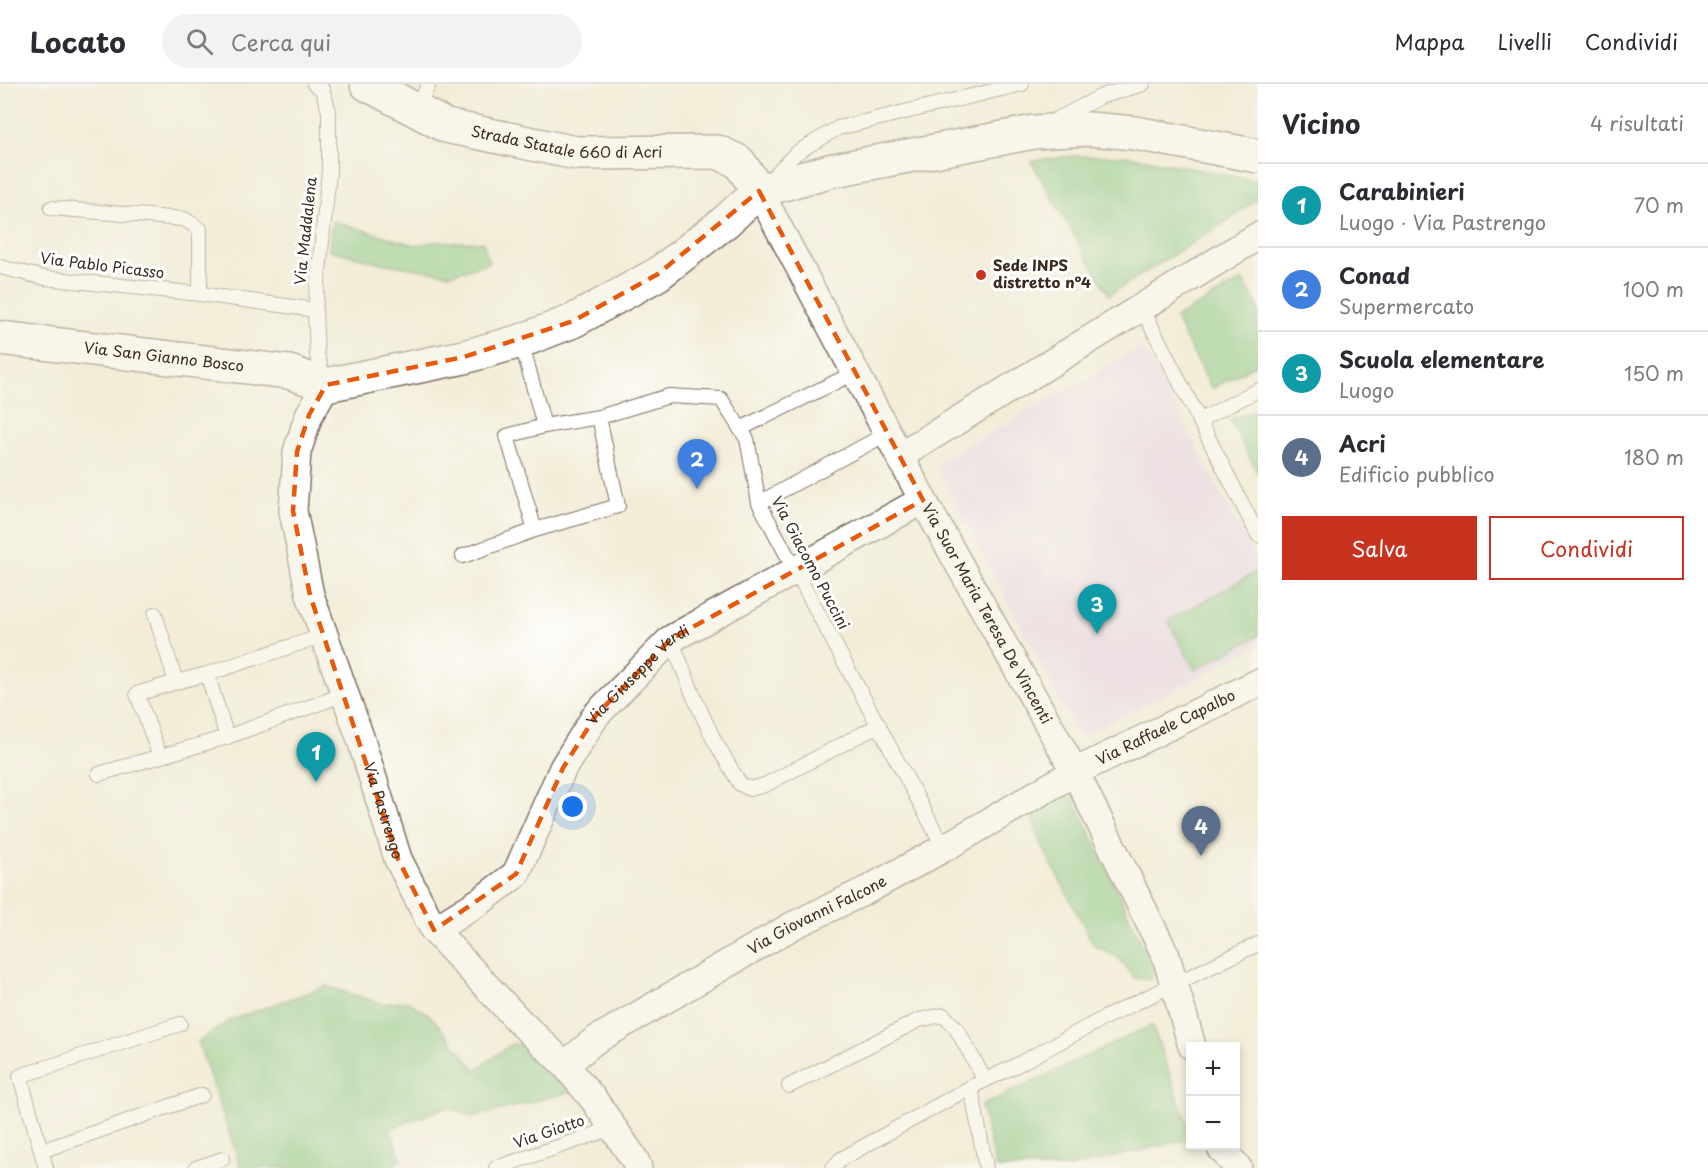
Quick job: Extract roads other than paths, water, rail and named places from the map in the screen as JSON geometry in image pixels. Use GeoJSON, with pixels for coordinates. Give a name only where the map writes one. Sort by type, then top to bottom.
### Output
{"type":"FeatureCollection","features":[{"type":"Feature","properties":{"kind":"main road","name":"Strada Statale 660 di Acri"},"geometry":{"type":"LineString","coordinates":[[368,84],[423,97],[446,126],[576,153],[718,152],[739,162],[759,191]]}},
{"type":"Feature","properties":{"kind":"main road"},"geometry":{"type":"LineString","coordinates":[[326,385],[464,357],[521,341],[573,321],[658,274],[725,222],[759,191],[829,171],[1034,132],[1089,129],[1135,133],[1258,156]]}},
{"type":"Feature","properties":{"kind":"main road","name":"Via San Gianno Bosco"},"geometry":{"type":"LineString","coordinates":[[0,338],[289,372],[326,385]]}},
{"type":"Feature","properties":{"kind":"street","name":"Via Suor Maria Teresa De Vincenti"},"geometry":{"type":"LineString","coordinates":[[759,191],[923,500],[1075,772],[1166,956],[1191,1042]]}},
{"type":"Feature","properties":{"kind":"street"},"geometry":{"type":"LineString","coordinates":[[894,444],[924,441],[1258,236]]}},
{"type":"Feature","properties":{"kind":"street","name":"Via Pastrengo"},"geometry":{"type":"LineString","coordinates":[[326,385],[309,415],[297,452],[293,511],[310,595],[345,694],[398,859],[434,930],[518,1020],[565,1065],[594,1100],[635,1160],[638,1168]]}},
{"type":"Feature","properties":{"kind":"street","name":"Via Giuseppe Verdi"},"geometry":{"type":"LineString","coordinates":[[434,930],[482,900],[516,874],[563,768],[596,715],[671,639],[923,500]]}},
{"type":"Feature","properties":{"kind":"street","name":"Via Raffaele Capalbo"},"geometry":{"type":"LineString","coordinates":[[1075,772],[1258,683]]}},
{"type":"Feature","properties":{"kind":"street","name":"Via Giovanni Falcone"},"geometry":{"type":"LineString","coordinates":[[565,1065],[594,1041],[792,926],[867,890],[1075,772]]}},
{"type":"Feature","properties":{"kind":"lane","name":"Via Maddalena"},"geometry":{"type":"LineString","coordinates":[[314,84],[322,89],[329,111],[328,172],[315,310],[317,356],[326,385]]}},
{"type":"Feature","properties":{"kind":"lane"},"geometry":{"type":"LineString","coordinates":[[759,191],[796,153],[838,128],[996,87],[1022,84]]}},
{"type":"Feature","properties":{"kind":"lane"},"geometry":{"type":"LineString","coordinates":[[1034,132],[1102,96],[1143,84]]}},
{"type":"Feature","properties":{"kind":"lane"},"geometry":{"type":"LineString","coordinates":[[51,208],[184,219],[200,229],[200,294]]}},
{"type":"Feature","properties":{"kind":"lane","name":"Via Pablo Picasso"},"geometry":{"type":"LineString","coordinates":[[0,267],[45,278],[200,294],[315,310]]}},
{"type":"Feature","properties":{"kind":"lane"},"geometry":{"type":"LineString","coordinates":[[1142,308],[1258,535]]}},
{"type":"Feature","properties":{"kind":"lane"},"geometry":{"type":"LineString","coordinates":[[521,341],[544,426]]}},
{"type":"Feature","properties":{"kind":"lane"},"geometry":{"type":"LineString","coordinates":[[740,429],[856,372]]}},
{"type":"Feature","properties":{"kind":"lane"},"geometry":{"type":"LineString","coordinates":[[1200,420],[1258,390]]}},
{"type":"Feature","properties":{"kind":"lane","name":"Via Giacomo Puccini"},"geometry":{"type":"LineString","coordinates":[[535,530],[507,436],[544,426],[599,417],[669,396],[721,399],[747,440],[759,503],[944,848]]}},
{"type":"Feature","properties":{"kind":"lane"},"geometry":{"type":"LineString","coordinates":[[463,556],[535,530],[618,506],[599,417]]}},
{"type":"Feature","properties":{"kind":"lane"},"geometry":{"type":"LineString","coordinates":[[759,503],[894,444]]}},
{"type":"Feature","properties":{"kind":"lane"},"geometry":{"type":"LineString","coordinates":[[155,614],[176,682]]}},
{"type":"Feature","properties":{"kind":"lane"},"geometry":{"type":"LineString","coordinates":[[160,756],[137,694],[207,674],[325,635]]}},
{"type":"Feature","properties":{"kind":"lane"},"geometry":{"type":"LineString","coordinates":[[671,639],[714,740],[740,784],[750,789],[765,785],[879,725]]}},
{"type":"Feature","properties":{"kind":"lane"},"geometry":{"type":"LineString","coordinates":[[207,674],[227,737]]}},
{"type":"Feature","properties":{"kind":"lane"},"geometry":{"type":"LineString","coordinates":[[99,774],[227,737],[345,694]]}},
{"type":"Feature","properties":{"kind":"lane"},"geometry":{"type":"LineString","coordinates":[[833,1168],[841,1159],[970,1087],[1015,1066],[1104,1018],[1258,944]]}},
{"type":"Feature","properties":{"kind":"lane"},"geometry":{"type":"LineString","coordinates":[[789,1086],[919,1020],[943,1015],[956,1028],[985,1080]]}},
{"type":"Feature","properties":{"kind":"lane"},"geometry":{"type":"LineString","coordinates":[[45,1168],[20,1076],[180,1024]]}},
{"type":"Feature","properties":{"kind":"lane"},"geometry":{"type":"LineString","coordinates":[[970,1087],[986,1168]]}},
{"type":"Feature","properties":{"kind":"lane"},"geometry":{"type":"LineString","coordinates":[[40,1150],[202,1095]]}},
{"type":"Feature","properties":{"kind":"lane","name":"Via Giotto"},"geometry":{"type":"LineString","coordinates":[[496,1168],[613,1128]]}},
{"type":"Feature","properties":{"kind":"lane"},"geometry":{"type":"LineString","coordinates":[[196,1168],[222,1159]]}},
{"type":"Feature","properties":{"kind":"place","name":"Sede INPS distretto n°4"},"geometry":{"type":"Point","coordinates":[981,275]}},
{"type":"Feature","properties":{"kind":"place","name":"Conad"},"geometry":{"type":"Point","coordinates":[697,489]}},
{"type":"Feature","properties":{"kind":"place","name":"Scuola elementare"},"geometry":{"type":"Point","coordinates":[1097,634]}},
{"type":"Feature","properties":{"kind":"place","name":"Carabinieri"},"geometry":{"type":"Point","coordinates":[316,782]}},
{"type":"Feature","properties":{"kind":"place","name":"Acri"},"geometry":{"type":"Point","coordinates":[1201,856]}}]}
